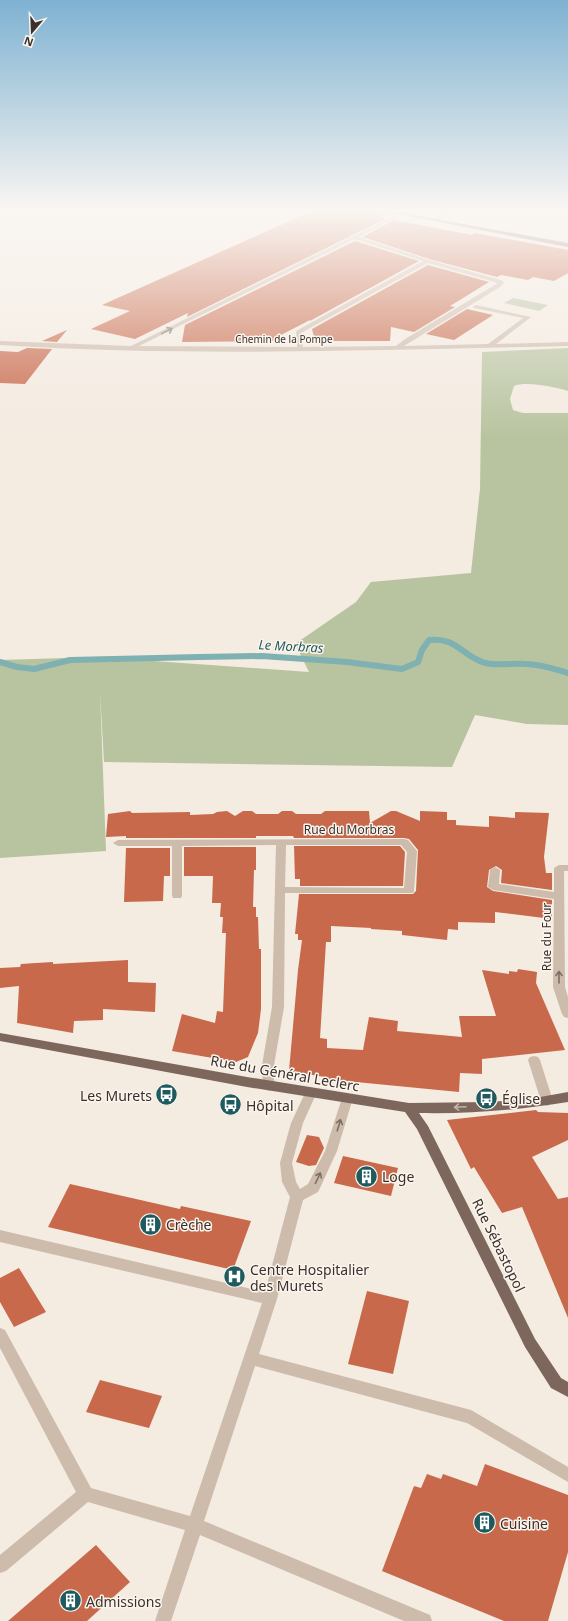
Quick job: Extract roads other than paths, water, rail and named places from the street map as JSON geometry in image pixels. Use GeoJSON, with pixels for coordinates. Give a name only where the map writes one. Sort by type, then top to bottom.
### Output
{"type":"FeatureCollection","features":[{"type":"Feature","properties":{"kind":"main road","name":"Rue du Général Leclerc"},"geometry":{"type":"LineString","coordinates":[[0,1037],[269,1086],[409,1108],[432,1109],[502,1105],[547,1101],[568,1097]]}},
{"type":"Feature","properties":{"kind":"main road","name":"Rue Sébastopol"},"geometry":{"type":"LineString","coordinates":[[409,1108],[422,1126],[530,1343],[556,1383],[568,1390]]}},
{"type":"Feature","properties":{"kind":"street"},"geometry":{"type":"LineString","coordinates":[[132,348],[255,287]]}},
{"type":"Feature","properties":{"kind":"street"},"geometry":{"type":"LineString","coordinates":[[300,349],[298,332],[380,287]]}},
{"type":"Feature","properties":{"kind":"street"},"geometry":{"type":"LineString","coordinates":[[397,348],[412,337],[497,287]]}},
{"type":"Feature","properties":{"kind":"street"},"geometry":{"type":"LineString","coordinates":[[476,307],[528,317],[488,347]]}},
{"type":"Feature","properties":{"kind":"street"},"geometry":{"type":"LineString","coordinates":[[559,344],[568,338]]}},
{"type":"Feature","properties":{"kind":"street","name":"Chemin de la Pompe"},"geometry":{"type":"LineString","coordinates":[[0,343],[132,348],[300,349],[488,347],[568,344]]}},
{"type":"Feature","properties":{"kind":"street"},"geometry":{"type":"LineString","coordinates":[[269,1086],[267,1071],[278,1007],[281,842]]}},
{"type":"Feature","properties":{"kind":"street","name":"Rue du Morbras"},"geometry":{"type":"LineString","coordinates":[[118,844],[404,842],[412,851],[408,892],[280,890]]}},
{"type":"Feature","properties":{"kind":"street"},"geometry":{"type":"LineString","coordinates":[[177,843],[177,896]]}},
{"type":"Feature","properties":{"kind":"street","name":"Rue du Four"},"geometry":{"type":"LineString","coordinates":[[568,868],[559,868],[559,896],[564,925],[559,987],[568,1014]]}},
{"type":"Feature","properties":{"kind":"street"},"geometry":{"type":"LineString","coordinates":[[495,870],[493,887],[559,896]]}},
{"type":"Feature","properties":{"kind":"street"},"geometry":{"type":"LineString","coordinates":[[534,1060],[547,1101]]}},
{"type":"Feature","properties":{"kind":"street"},"geometry":{"type":"LineString","coordinates":[[163,1621],[270,1300],[297,1197],[289,1182],[286,1164],[297,1123],[311,1092]]}},
{"type":"Feature","properties":{"kind":"street"},"geometry":{"type":"LineString","coordinates":[[297,1197],[313,1188],[331,1151],[347,1098]]}},
{"type":"Feature","properties":{"kind":"street"},"geometry":{"type":"LineString","coordinates":[[0,1236],[270,1300]]}},
{"type":"Feature","properties":{"kind":"street"},"geometry":{"type":"LineString","coordinates":[[0,1334],[86,1494],[195,1525],[424,1621]]}},
{"type":"Feature","properties":{"kind":"street"},"geometry":{"type":"LineString","coordinates":[[250,1358],[471,1417],[568,1474]]}},
{"type":"Feature","properties":{"kind":"street"},"geometry":{"type":"LineString","coordinates":[[0,1564],[86,1494]]}},
{"type":"Feature","properties":{"kind":"waterway","name":"Le Morbras"},"geometry":{"type":"LineString","coordinates":[[0,662],[17,667],[34,669],[70,660],[262,656],[347,662],[402,669],[418,662],[422,650],[429,640],[439,640],[453,644],[470,656],[485,663],[536,665],[568,673]]}},
{"type":"Feature","properties":{"kind":"place","name":"Les Murets"},"geometry":{"type":"Point","coordinates":[167,1095]}},
{"type":"Feature","properties":{"kind":"place","name":"Église"},"geometry":{"type":"Point","coordinates":[487,1098]}},
{"type":"Feature","properties":{"kind":"place","name":"Hôpital"},"geometry":{"type":"Point","coordinates":[231,1105]}},
{"type":"Feature","properties":{"kind":"place","name":"Loge"},"geometry":{"type":"Point","coordinates":[366,1176]}},
{"type":"Feature","properties":{"kind":"place","name":"Crèche"},"geometry":{"type":"Point","coordinates":[150,1224]}},
{"type":"Feature","properties":{"kind":"place","name":"Centre Hospitalier des Murets"},"geometry":{"type":"Point","coordinates":[235,1277]}},
{"type":"Feature","properties":{"kind":"place","name":"Cuisine"},"geometry":{"type":"Point","coordinates":[484,1523]}},
{"type":"Feature","properties":{"kind":"place","name":"Admissions"},"geometry":{"type":"Point","coordinates":[70,1601]}}]}
